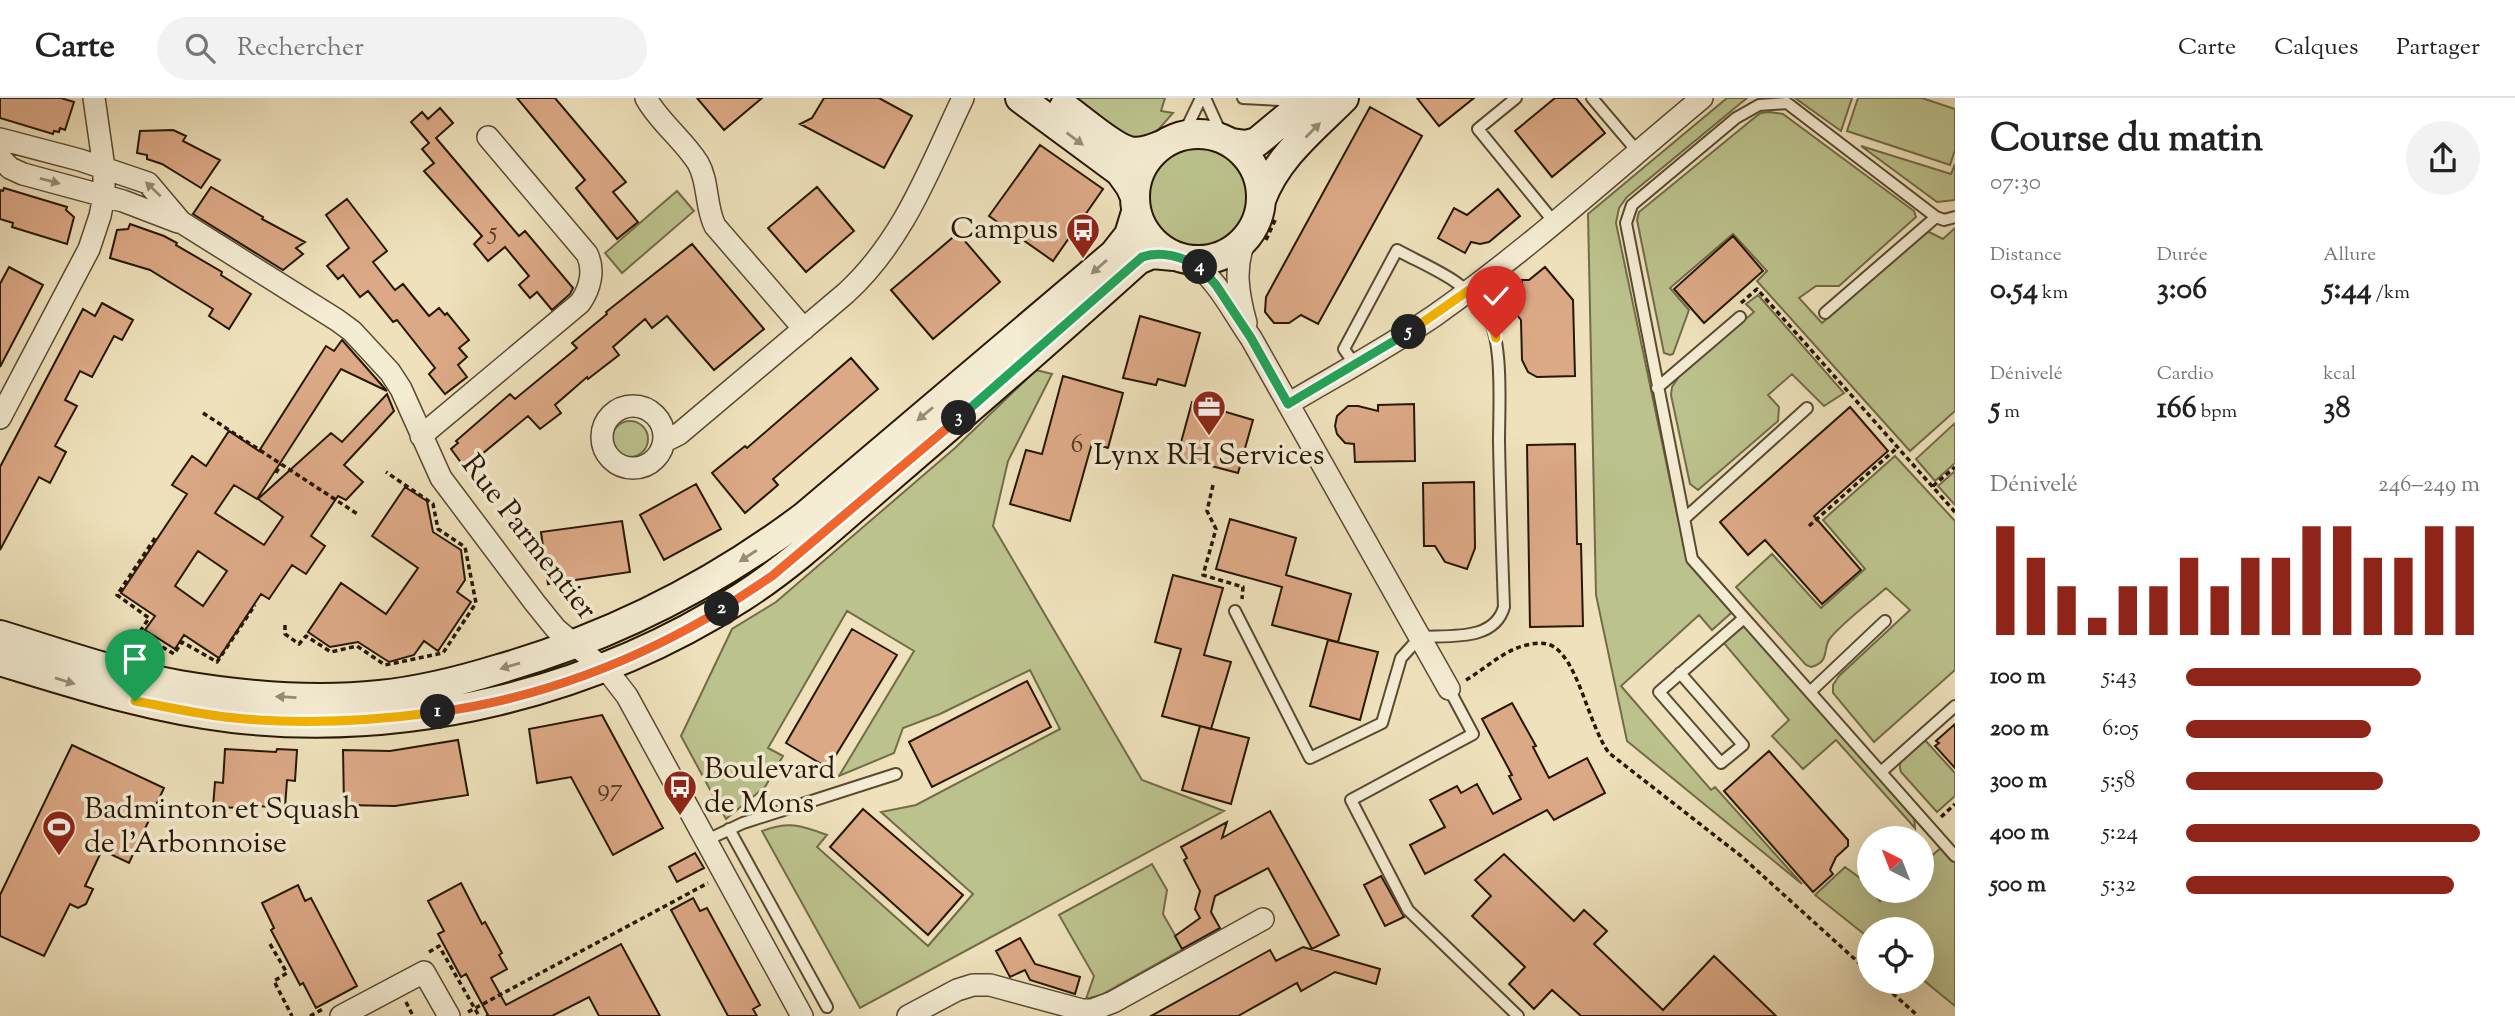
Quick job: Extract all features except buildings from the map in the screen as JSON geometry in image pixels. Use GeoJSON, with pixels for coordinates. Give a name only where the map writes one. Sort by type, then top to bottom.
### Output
{"type":"FeatureCollection","features":[{"type":"Feature","properties":{"kind":"main road"},"geometry":{"type":"LineString","coordinates":[[1020,98],[1120,172],[1130,186],[1141,226],[1150,239],[1161,249],[1181,258]]}},
{"type":"Feature","properties":{"kind":"main road"},"geometry":{"type":"LineString","coordinates":[[1052,98],[1121,148],[1140,152],[1200,134],[1246,145],[1257,142],[1308,99]]}},
{"type":"Feature","properties":{"kind":"main road"},"geometry":{"type":"LineString","coordinates":[[1269,209],[1272,175],[1281,161],[1344,98]]}},
{"type":"Feature","properties":{"kind":"main road"},"geometry":{"type":"LineString","coordinates":[[0,635],[109,668],[178,685],[262,696],[304,698],[403,693],[482,674],[575,645],[657,610],[747,557],[796,522],[1114,254],[1129,235],[1142,168],[1151,155],[1169,142]]}},
{"type":"Feature","properties":{"kind":"main road"},"geometry":{"type":"LineString","coordinates":[[1228,142],[1244,154],[1254,168],[1269,209]]}},
{"type":"Feature","properties":{"kind":"main road"},"geometry":{"type":"LineString","coordinates":[[0,661],[123,697],[176,709],[234,718],[301,722],[400,717],[457,709],[534,691],[604,668],[717,613],[772,576],[956,421],[1138,260],[1152,254],[1205,260],[1220,257],[1255,241],[1258,216],[1269,209]]}},
{"type":"Feature","properties":{"kind":"street"},"geometry":{"type":"LineString","coordinates":[[0,418],[89,249],[100,216],[104,196],[104,168],[94,98]]}},
{"type":"Feature","properties":{"kind":"street"},"geometry":{"type":"LineString","coordinates":[[646,98],[696,161],[705,180],[709,212],[715,226],[804,329]]}},
{"type":"Feature","properties":{"kind":"street"},"geometry":{"type":"LineString","coordinates":[[664,441],[679,435],[859,281],[885,251],[908,215],[963,98]]}},
{"type":"Feature","properties":{"kind":"street"},"geometry":{"type":"LineString","coordinates":[[1288,404],[1410,332],[1469,290],[1702,98]]}},
{"type":"Feature","properties":{"kind":"street"},"geometry":{"type":"LineString","coordinates":[[421,436],[580,303],[589,288],[592,267],[587,254],[488,137]]}},
{"type":"Feature","properties":{"kind":"street","name":"Rue Parmentier"},"geometry":{"type":"LineString","coordinates":[[0,139],[148,183],[174,215],[190,228],[352,331],[390,372],[401,389],[441,478],[453,496],[556,629],[604,668],[627,696],[802,1016]]}},
{"type":"Feature","properties":{"kind":"street","name":"Rue Parmentier"},"geometry":{"type":"LineString","coordinates":[[0,158],[10,168],[23,174],[149,210],[190,228]]}},
{"type":"Feature","properties":{"kind":"street"},"geometry":{"type":"LineString","coordinates":[[1251,338],[1238,279],[1239,260],[1255,241]]}},
{"type":"Feature","properties":{"kind":"street"},"geometry":{"type":"LineString","coordinates":[[1181,258],[1200,267],[1216,285],[1251,338],[1449,689]]}},
{"type":"Feature","properties":{"kind":"street"},"geometry":{"type":"LineString","coordinates":[[908,1016],[957,990],[982,985],[1069,1007],[1092,1010],[1113,1002],[1263,919]]}},
{"type":"Feature","properties":{"kind":"street"},"geometry":{"type":"LineString","coordinates":[[341,1016],[424,972],[449,1016]]}},
{"type":"Feature","properties":{"kind":"lane"},"geometry":{"type":"LineString","coordinates":[[1169,142],[1188,125],[1203,98]]}},
{"type":"Feature","properties":{"kind":"lane"},"geometry":{"type":"LineString","coordinates":[[1203,98],[1228,142]]}},
{"type":"Feature","properties":{"kind":"lane"},"geometry":{"type":"LineString","coordinates":[[1242,98],[1285,102],[1308,99]]}},
{"type":"Feature","properties":{"kind":"lane"},"geometry":{"type":"LineString","coordinates":[[1516,98],[1478,129],[1553,222]]}},
{"type":"Feature","properties":{"kind":"lane"},"geometry":{"type":"LineString","coordinates":[[1592,98],[1637,152]]}},
{"type":"Feature","properties":{"kind":"lane"},"geometry":{"type":"LineString","coordinates":[[1955,217],[1944,220],[1936,217],[1787,103],[1759,105],[1736,118],[1632,205],[1626,223],[1692,559],[1955,856]]}},
{"type":"Feature","properties":{"kind":"lane"},"geometry":{"type":"LineString","coordinates":[[1825,313],[1936,217]]}},
{"type":"Feature","properties":{"kind":"lane"},"geometry":{"type":"LineString","coordinates":[[1238,616],[1310,758],[1382,723],[1401,659],[1420,637],[1484,631],[1501,617],[1504,607],[1496,338],[1486,311],[1469,290],[1397,250],[1344,349],[1355,365]]}},
{"type":"Feature","properties":{"kind":"lane"},"geometry":{"type":"LineString","coordinates":[[1657,388],[1740,317]]}},
{"type":"Feature","properties":{"kind":"lane"},"geometry":{"type":"LineString","coordinates":[[1684,519],[1807,408]]}},
{"type":"Feature","properties":{"kind":"lane"},"geometry":{"type":"LineString","coordinates":[[1680,673],[1742,745],[1721,763],[1659,692],[1680,673],[1744,618]]}},
{"type":"Feature","properties":{"kind":"lane"},"geometry":{"type":"LineString","coordinates":[[1810,692],[1885,621]]}},
{"type":"Feature","properties":{"kind":"lane"},"geometry":{"type":"LineString","coordinates":[[1449,689],[1473,734],[1351,800],[1408,910],[1518,1016]]}},
{"type":"Feature","properties":{"kind":"lane"},"geometry":{"type":"LineString","coordinates":[[1881,772],[1955,706]]}},
{"type":"Feature","properties":{"kind":"lane"},"geometry":{"type":"LineString","coordinates":[[707,840],[743,823],[896,774]]}},
{"type":"Feature","properties":{"kind":"lane"},"geometry":{"type":"LineString","coordinates":[[729,830],[827,1007]]}},
{"type":"Feature","properties":{"kind":"path"},"geometry":{"type":"LineString","coordinates":[[1255,241],[1269,209]]}},
{"type":"Feature","properties":{"kind":"path"},"geometry":{"type":"LineString","coordinates":[[1740,317],[1740,304],[1757,289],[1955,512]]}},
{"type":"Feature","properties":{"kind":"path"},"geometry":{"type":"LineString","coordinates":[[204,413],[359,516]]}},
{"type":"Feature","properties":{"kind":"path"},"geometry":{"type":"LineString","coordinates":[[1809,526],[1898,447]]}},
{"type":"Feature","properties":{"kind":"path"},"geometry":{"type":"LineString","coordinates":[[276,473],[281,464]]}},
{"type":"Feature","properties":{"kind":"path"},"geometry":{"type":"LineString","coordinates":[[1933,486],[1955,467]]}},
{"type":"Feature","properties":{"kind":"path"},"geometry":{"type":"LineString","coordinates":[[285,625],[285,634],[299,644],[306,636],[331,652],[357,646],[385,665],[443,653],[476,603],[465,547],[438,529],[433,504],[386,472]]}},
{"type":"Feature","properties":{"kind":"path"},"geometry":{"type":"LineString","coordinates":[[1213,485],[1207,511],[1216,529],[1203,575],[1243,587],[1238,616]]}},
{"type":"Feature","properties":{"kind":"path"},"geometry":{"type":"LineString","coordinates":[[155,538],[117,595],[149,618],[139,633],[174,654],[182,642],[217,662],[255,605]]}},
{"type":"Feature","properties":{"kind":"path"},"geometry":{"type":"LineString","coordinates":[[1449,689],[1516,648],[1540,643],[1553,646],[1562,654],[1574,673],[1600,740],[1609,753],[1741,856],[1857,961]]}},
{"type":"Feature","properties":{"kind":"path"},"geometry":{"type":"LineString","coordinates":[[460,1016],[725,874]]}},
{"type":"Feature","properties":{"kind":"path"},"geometry":{"type":"LineString","coordinates":[[270,944],[287,973],[274,981],[292,1016]]}},
{"type":"Feature","properties":{"kind":"path"},"geometry":{"type":"LineString","coordinates":[[1893,994],[1918,1016]]}},
{"type":"Feature","properties":{"kind":"green space"},"geometry":{"type":"Polygon","coordinates":[[[1074,98],[1165,98],[1161,111],[1173,113],[1158,130],[1137,140],[1116,129],[1074,98]]]}},
{"type":"Feature","properties":{"kind":"green space"},"geometry":{"type":"Polygon","coordinates":[[[1727,98],[1747,98],[1627,197],[1619,208],[1616,223],[1684,547],[1689,561],[1730,607],[1731,613],[1712,630],[1699,615],[1621,686],[1711,790],[1715,787],[1802,884],[1627,741],[1596,595],[1588,214],[1727,98]]]}},
{"type":"Feature","properties":{"kind":"green space"},"geometry":{"type":"Polygon","coordinates":[[[1795,98],[1852,98],[1841,131],[1795,98]]]}},
{"type":"Feature","properties":{"kind":"green space"},"geometry":{"type":"Polygon","coordinates":[[[1858,98],[1922,98],[1955,109],[1955,150],[1950,165],[1847,131],[1858,98]]]}},
{"type":"Feature","properties":{"kind":"green space"},"geometry":{"type":"Polygon","coordinates":[[[1769,112],[1783,114],[1914,211],[1916,217],[1839,286],[1816,286],[1799,298],[1822,323],[1927,231],[1943,239],[1955,228],[1955,411],[1910,451],[1757,281],[1767,271],[1733,234],[1670,288],[1689,310],[1673,354],[1664,353],[1637,220],[1639,212],[1754,118],[1769,112]]]}},
{"type":"Feature","properties":{"kind":"green space"},"geometry":{"type":"Polygon","coordinates":[[[1199,146],[1218,150],[1235,161],[1246,178],[1250,197],[1246,216],[1235,233],[1218,244],[1199,248],[1180,244],[1163,233],[1152,216],[1148,197],[1152,178],[1163,161],[1180,150],[1199,146]]]}},
{"type":"Feature","properties":{"kind":"green space"},"geometry":{"type":"Polygon","coordinates":[[[1861,146],[1951,174],[1955,164],[1955,200],[1937,202],[1861,146]]]}},
{"type":"Feature","properties":{"kind":"green space"},"geometry":{"type":"Polygon","coordinates":[[[677,191],[694,211],[622,273],[605,253],[677,191]]]}},
{"type":"Feature","properties":{"kind":"green space"},"geometry":{"type":"Polygon","coordinates":[[[1758,295],[1844,393],[1824,406],[1792,374],[1768,395],[1779,407],[1778,421],[1698,490],[1690,484],[1671,395],[1672,387],[1680,375],[1754,312],[1746,304],[1758,295]]]}},
{"type":"Feature","properties":{"kind":"green space"},"geometry":{"type":"Polygon","coordinates":[[[1036,370],[1052,374],[1008,461],[993,526],[1142,780],[1224,811],[860,1008],[762,831],[779,826],[794,826],[827,835],[817,847],[928,946],[973,894],[881,812],[916,805],[1060,729],[1030,670],[940,714],[903,728],[894,753],[839,776],[914,651],[847,611],[768,748],[783,756],[765,787],[726,819],[681,736],[732,629],[776,602],[955,448],[1036,370]]]}},
{"type":"Feature","properties":{"kind":"green space"},"geometry":{"type":"Polygon","coordinates":[[[630,421],[643,426],[648,439],[643,452],[630,457],[617,452],[612,439],[617,426],[630,421]]]}},
{"type":"Feature","properties":{"kind":"green space"},"geometry":{"type":"Polygon","coordinates":[[[1955,423],[1955,463],[1935,481],[1916,459],[1955,423]]]}},
{"type":"Feature","properties":{"kind":"green space"},"geometry":{"type":"Polygon","coordinates":[[[1895,456],[1955,521],[1955,670],[1874,742],[1833,693],[1833,685],[1839,676],[1910,610],[1886,588],[1837,630],[1828,641],[1822,661],[1811,667],[1806,665],[1736,587],[1772,554],[1821,608],[1865,569],[1823,520],[1895,456]]]}},
{"type":"Feature","properties":{"kind":"green space"},"geometry":{"type":"Polygon","coordinates":[[[1955,471],[1955,505],[1938,486],[1955,471]]]}},
{"type":"Feature","properties":{"kind":"green space"},"geometry":{"type":"Polygon","coordinates":[[[1743,627],[1748,628],[1914,816],[1915,826],[1836,740],[1803,769],[1772,736],[1789,720],[1723,642],[1743,627]]]}},
{"type":"Feature","properties":{"kind":"green space"},"geometry":{"type":"Polygon","coordinates":[[[1924,739],[1955,773],[1955,796],[1937,812],[1901,772],[1903,757],[1924,739]]]}},
{"type":"Feature","properties":{"kind":"green space"},"geometry":{"type":"Polygon","coordinates":[[[1942,847],[1955,861],[1955,1006],[1934,989],[1934,917],[1857,917],[1857,928],[1815,895],[1845,867],[1857,876],[1857,903],[1934,903],[1934,854],[1942,847]]]}},
{"type":"Feature","properties":{"kind":"green space"},"geometry":{"type":"Polygon","coordinates":[[[1152,864],[1167,890],[1163,914],[1183,949],[1101,995],[1086,999],[1094,976],[1059,915],[1152,864]]]}},
{"type":"Feature","properties":{"kind":"place","name":"Campus"},"geometry":{"type":"Point","coordinates":[1083,260]}},
{"type":"Feature","properties":{"kind":"place","name":"Lynx RH Services"},"geometry":{"type":"Point","coordinates":[1209,437]}},
{"type":"Feature","properties":{"kind":"place","name":"Boulevard de Mons"},"geometry":{"type":"Point","coordinates":[680,817]}},
{"type":"Feature","properties":{"kind":"place","name":"Badminton et Squash de l'Arbonnoise"},"geometry":{"type":"Point","coordinates":[59,857]}},
{"type":"Feature","properties":{"kind":"route"},"geometry":{"type":"LineString","coordinates":[[135,701],[190,712],[271,721],[341,721],[400,717],[484,704],[534,691],[621,661],[717,613],[772,576],[946,429],[1138,260],[1148,255],[1161,254],[1189,260],[1208,275],[1251,338],[1288,404],[1410,332],[1469,290],[1486,311],[1496,338]]}}]}
